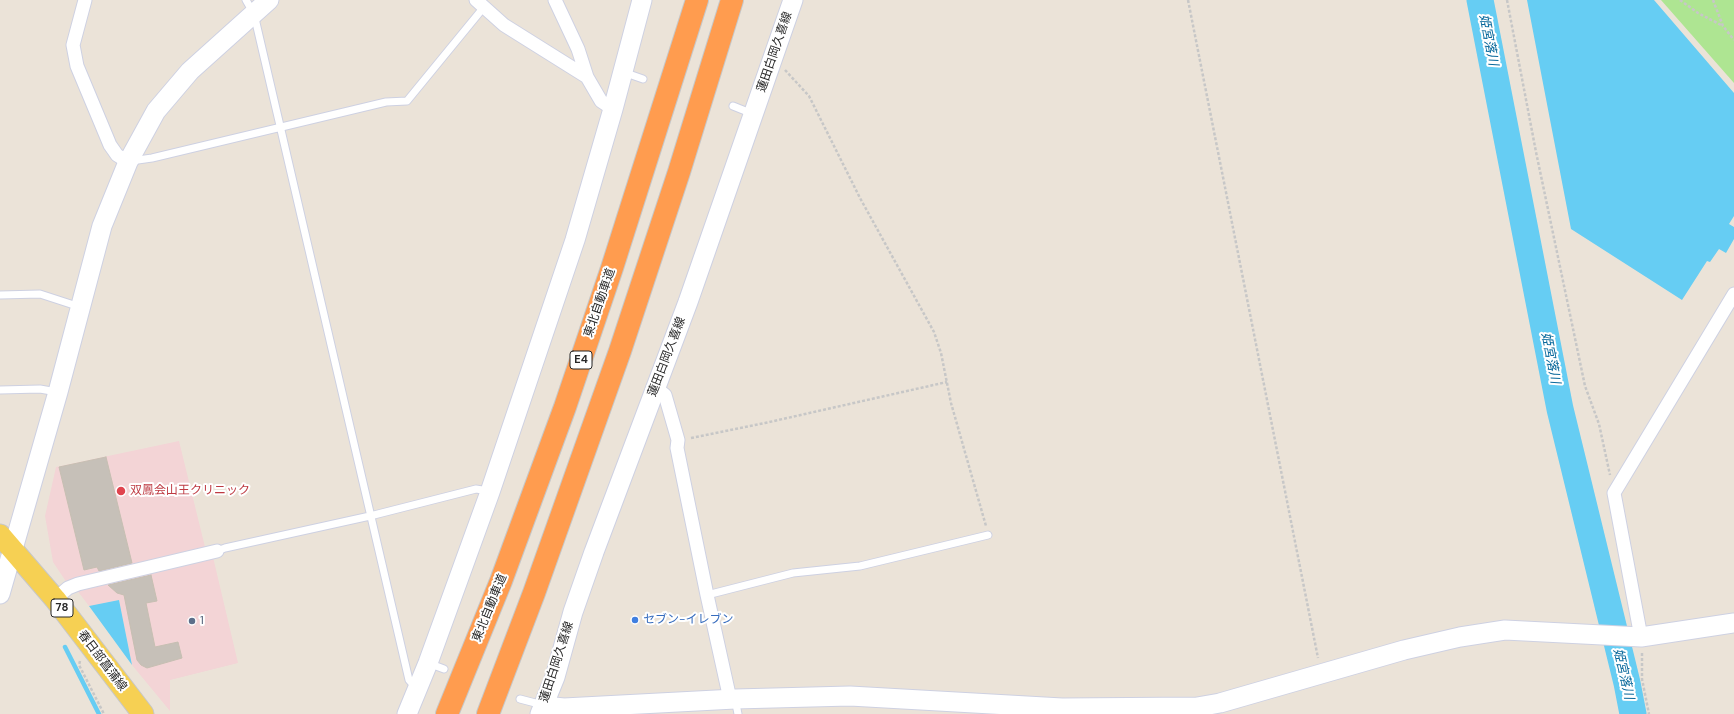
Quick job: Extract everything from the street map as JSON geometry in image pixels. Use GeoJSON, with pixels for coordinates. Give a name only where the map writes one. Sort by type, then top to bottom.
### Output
{"type":"FeatureCollection","features":[{"type":"Feature","properties":{"kind":"highway","name":"東北自動車道"},"geometry":{"type":"LineString","coordinates":[[448,714],[501,581],[565,407],[612,268],[696,0]]}},
{"type":"Feature","properties":{"kind":"highway"},"geometry":{"type":"LineString","coordinates":[[488,714],[534,593],[620,351],[679,172],[732,0]]}},
{"type":"Feature","properties":{"kind":"main road","name":"春日部菖蒲線"},"geometry":{"type":"LineString","coordinates":[[6,541],[55,598],[143,714]]}},
{"type":"Feature","properties":{"kind":"street"},"geometry":{"type":"LineString","coordinates":[[85,0],[72,45],[77,66],[110,145],[117,155],[128,162]]}},
{"type":"Feature","properties":{"kind":"street"},"geometry":{"type":"LineString","coordinates":[[0,594],[6,541],[58,392],[102,226],[128,162],[156,111],[190,71],[250,7],[269,0]]}},
{"type":"Feature","properties":{"kind":"street"},"geometry":{"type":"LineString","coordinates":[[555,0],[578,49],[587,77],[601,101],[613,109]]}},
{"type":"Feature","properties":{"kind":"street"},"geometry":{"type":"LineString","coordinates":[[407,714],[416,688],[436,666],[490,492],[575,240],[613,109],[642,0]]}},
{"type":"Feature","properties":{"kind":"street","name":"蓮田白岡久喜線"},"geometry":{"type":"LineString","coordinates":[[542,710],[555,677],[573,612],[591,560],[727,192],[793,0]]}},
{"type":"Feature","properties":{"kind":"street"},"geometry":{"type":"LineString","coordinates":[[480,4],[504,25],[587,77]]}},
{"type":"Feature","properties":{"kind":"street"},"geometry":{"type":"LineString","coordinates":[[1642,637],[1614,493],[1734,294]]}},
{"type":"Feature","properties":{"kind":"street"},"geometry":{"type":"LineString","coordinates":[[655,388],[665,395],[678,440],[677,448],[707,595],[734,704]]}},
{"type":"Feature","properties":{"kind":"street"},"geometry":{"type":"LineString","coordinates":[[55,598],[68,588],[78,584],[217,551]]}},
{"type":"Feature","properties":{"kind":"street"},"geometry":{"type":"LineString","coordinates":[[542,710],[564,708],[734,704],[850,696],[1062,708],[1197,711],[1404,650],[1460,637],[1505,630],[1642,637],[1734,623]]}},
{"type":"Feature","properties":{"kind":"lane"},"geometry":{"type":"LineString","coordinates":[[128,162],[152,158],[386,102],[407,101],[480,4]]}},
{"type":"Feature","properties":{"kind":"lane"},"geometry":{"type":"LineString","coordinates":[[250,7],[280,128],[409,680],[416,688]]}},
{"type":"Feature","properties":{"kind":"lane"},"geometry":{"type":"LineString","coordinates":[[623,72],[643,79]]}},
{"type":"Feature","properties":{"kind":"lane"},"geometry":{"type":"LineString","coordinates":[[733,106],[753,114]]}},
{"type":"Feature","properties":{"kind":"lane"},"geometry":{"type":"LineString","coordinates":[[0,295],[40,294],[81,307]]}},
{"type":"Feature","properties":{"kind":"lane"},"geometry":{"type":"LineString","coordinates":[[0,390],[16,391],[40,389],[58,392]]}},
{"type":"Feature","properties":{"kind":"lane"},"geometry":{"type":"LineString","coordinates":[[217,551],[370,516],[476,489],[490,492]]}},
{"type":"Feature","properties":{"kind":"lane"},"geometry":{"type":"LineString","coordinates":[[707,595],[792,574],[860,566],[988,535]]}},
{"type":"Feature","properties":{"kind":"lane"},"geometry":{"type":"LineString","coordinates":[[520,699],[542,710]]}},
{"type":"Feature","properties":{"kind":"path"},"geometry":{"type":"LineString","coordinates":[[1188,0],[1316,650],[1323,674]]}},
{"type":"Feature","properties":{"kind":"path"},"geometry":{"type":"LineString","coordinates":[[1507,0],[1536,152],[1584,378],[1599,424],[1614,493]]}},
{"type":"Feature","properties":{"kind":"path"},"geometry":{"type":"LineString","coordinates":[[1680,0],[1698,13],[1724,26]]}},
{"type":"Feature","properties":{"kind":"path"},"geometry":{"type":"LineString","coordinates":[[1713,0],[1724,26],[1734,40]]}},
{"type":"Feature","properties":{"kind":"path"},"geometry":{"type":"LineString","coordinates":[[771,62],[786,71],[809,96],[860,198],[934,332],[941,353],[951,403],[988,535]]}},
{"type":"Feature","properties":{"kind":"path"},"geometry":{"type":"LineString","coordinates":[[678,440],[765,423],[947,382]]}},
{"type":"Feature","properties":{"kind":"path"},"geometry":{"type":"LineString","coordinates":[[1642,637],[1642,679],[1649,714]]}},
{"type":"Feature","properties":{"kind":"path"},"geometry":{"type":"LineString","coordinates":[[93,648],[81,655],[79,665],[104,714]]}},
{"type":"Feature","properties":{"kind":"shaded area","name":"双鳳会山王クリニック"},"geometry":{"type":"Polygon","coordinates":[[[179,441],[205,547],[67,583],[53,562],[45,516],[56,467],[179,441]]]}},
{"type":"Feature","properties":{"kind":"shaded area"},"geometry":{"type":"Polygon","coordinates":[[[213,557],[238,663],[170,680],[170,711],[132,665],[119,600],[89,606],[76,589],[213,557]]]}},
{"type":"Feature","properties":{"kind":"green space"},"geometry":{"type":"Polygon","coordinates":[[[1661,0],[1734,0],[1734,83],[1661,0]]]}},
{"type":"Feature","properties":{"kind":"water"},"geometry":{"type":"Polygon","coordinates":[[[1527,0],[1654,0],[1734,93],[1734,216],[1729,224],[1734,227],[1734,239],[1726,253],[1719,249],[1710,262],[1707,261],[1682,300],[1571,229],[1527,0]]]}},
{"type":"Feature","properties":{"kind":"water"},"geometry":{"type":"Polygon","coordinates":[[[119,600],[132,665],[89,606],[119,600]]]}},
{"type":"Feature","properties":{"kind":"building"},"geometry":{"type":"Polygon","coordinates":[[[106,457],[132,563],[99,571],[97,567],[84,570],[59,467],[106,457]]]}},
{"type":"Feature","properties":{"kind":"building"},"geometry":{"type":"Polygon","coordinates":[[[151,575],[157,601],[146,603],[155,647],[178,642],[182,658],[147,668],[141,665],[137,660],[124,595],[117,593],[108,585],[151,575]]]}},
{"type":"Feature","properties":{"kind":"waterway","name":"姫宮落川"},"geometry":{"type":"LineString","coordinates":[[1480,0],[1560,409],[1627,683],[1633,714]]}},
{"type":"Feature","properties":{"kind":"waterway"},"geometry":{"type":"LineString","coordinates":[[65,647],[99,714]]}},
{"type":"Feature","properties":{"kind":"place","name":"双鳳会山王クリニック"},"geometry":{"type":"Point","coordinates":[121,491]}},
{"type":"Feature","properties":{"kind":"place","name":"セブン-イレブン"},"geometry":{"type":"Point","coordinates":[635,620]}},
{"type":"Feature","properties":{"kind":"place","name":"1"},"geometry":{"type":"Point","coordinates":[192,621]}}]}
